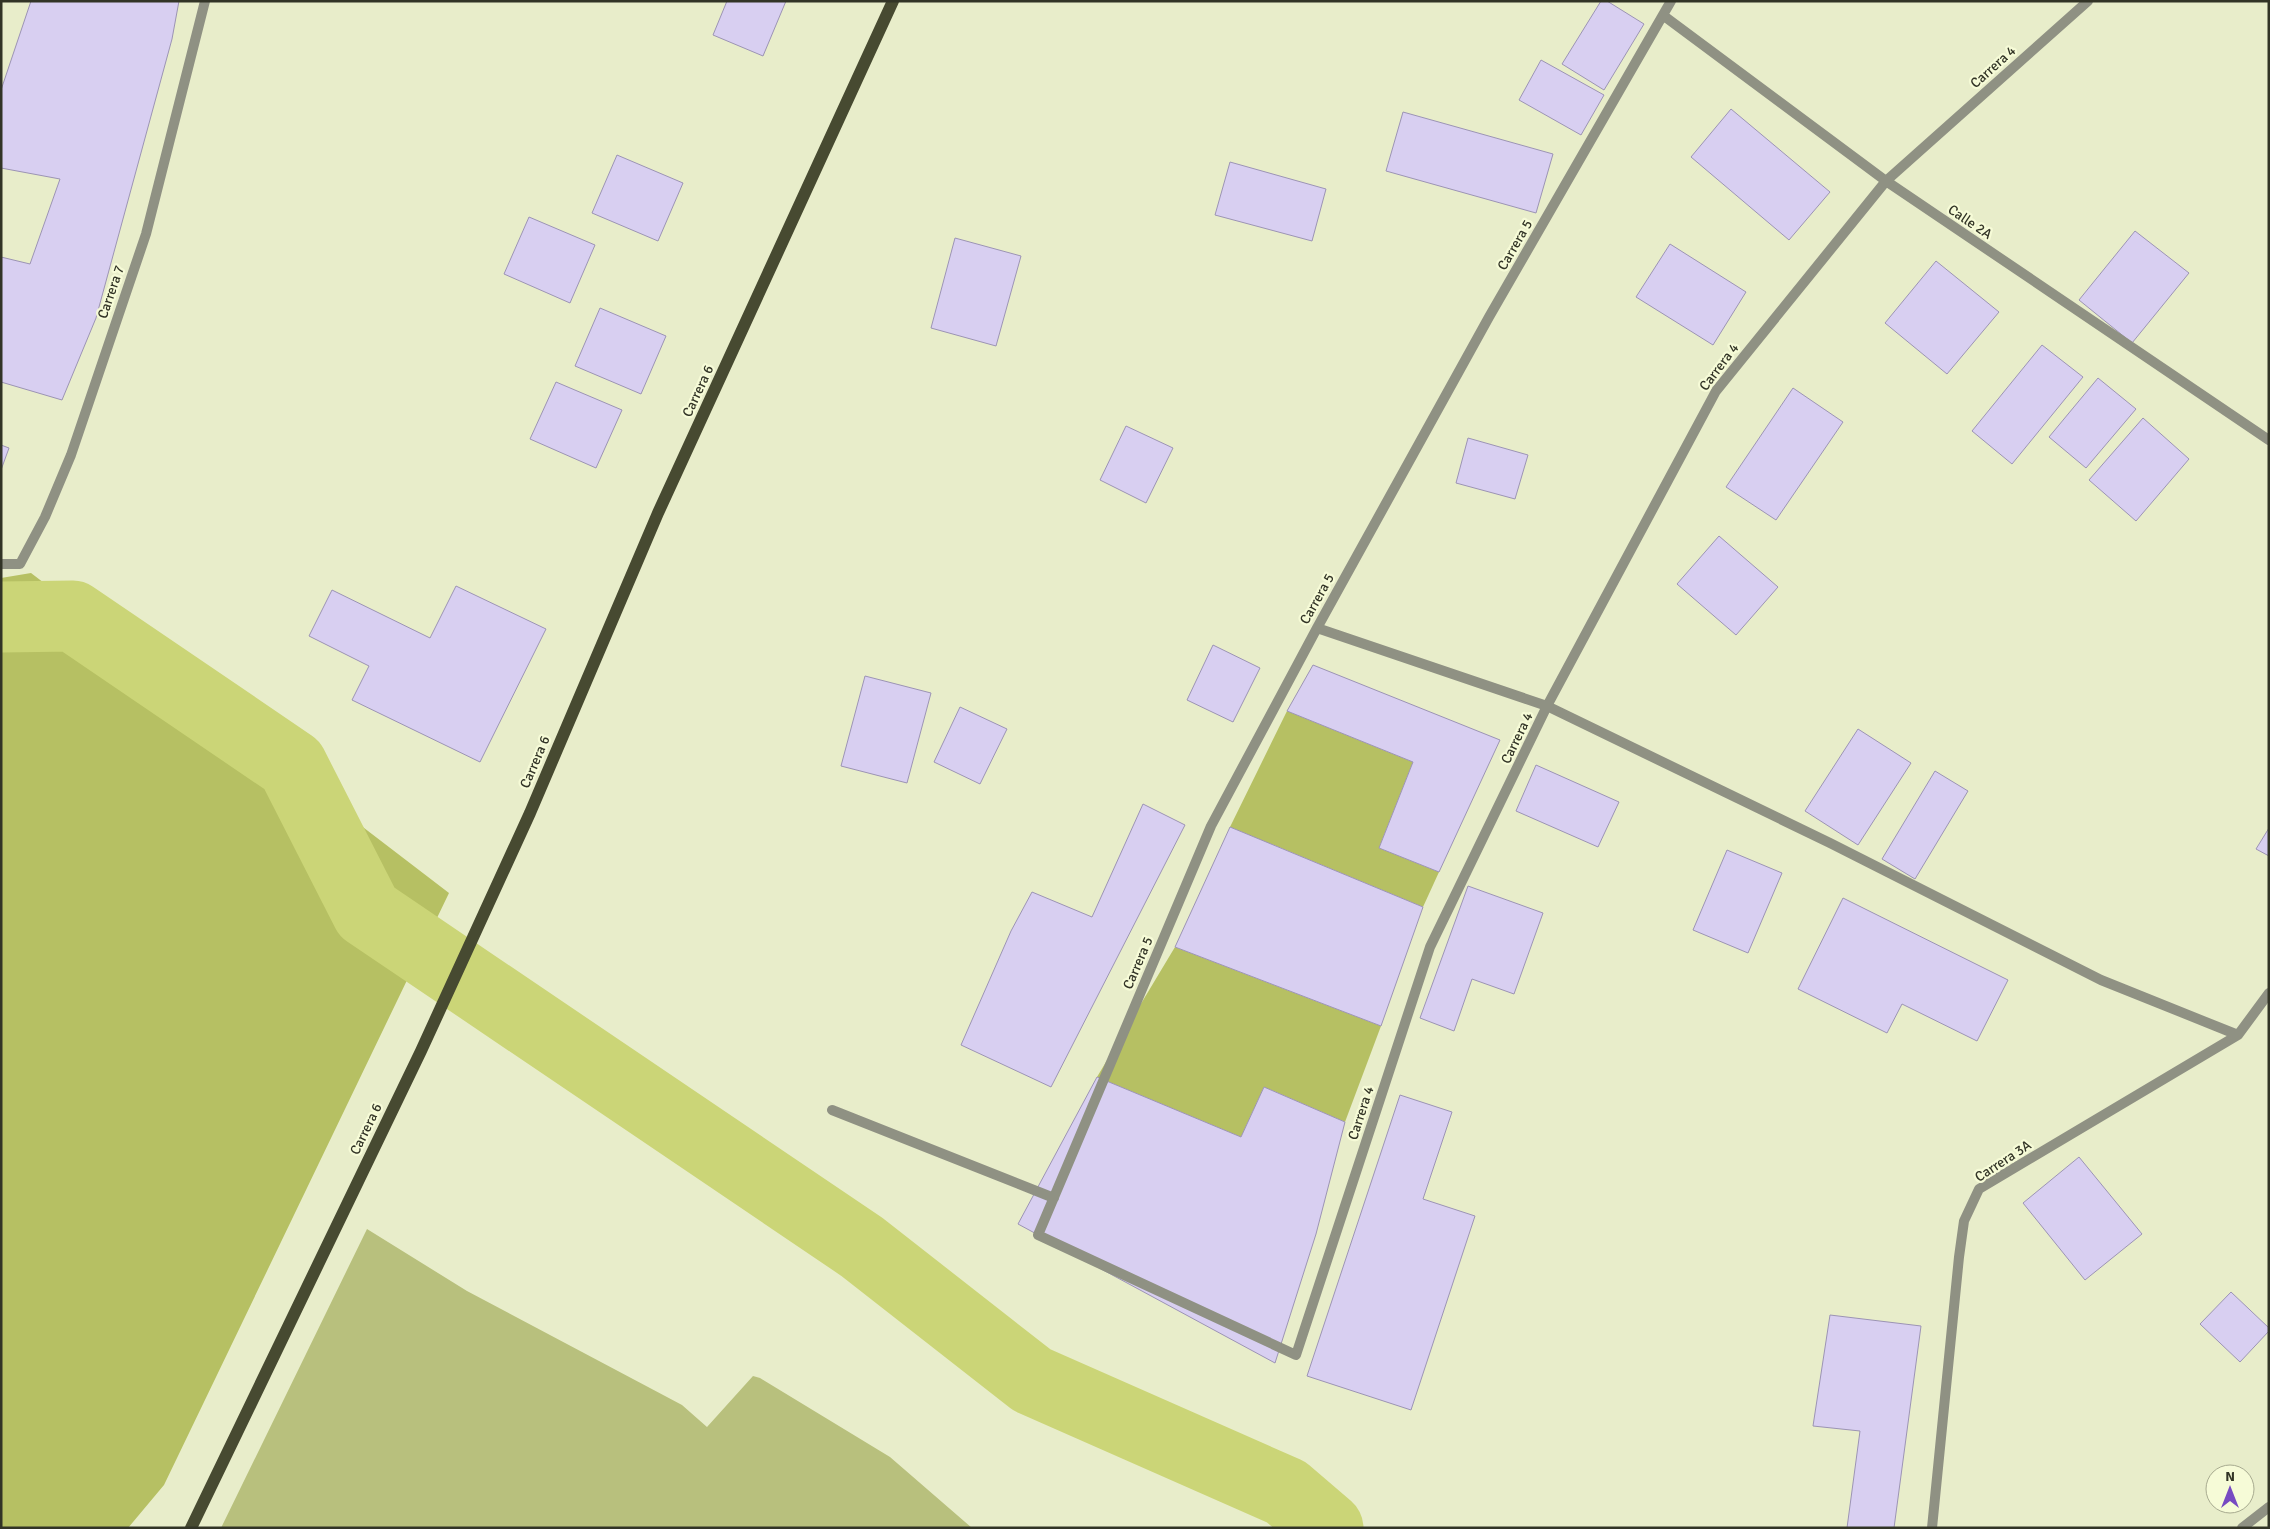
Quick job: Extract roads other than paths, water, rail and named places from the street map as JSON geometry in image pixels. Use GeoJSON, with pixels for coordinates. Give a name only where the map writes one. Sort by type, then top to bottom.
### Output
{"type":"FeatureCollection","features":[{"type":"Feature","properties":{"kind":"main road","name":"Carrera 6"},"geometry":{"type":"LineString","coordinates":[[191,1528],[421,1051],[530,813],[658,513],[892,1]]}},
{"type":"Feature","properties":{"kind":"street","name":"Carrera 7"},"geometry":{"type":"LineString","coordinates":[[1,564],[20,564],[45,517],[71,455],[146,234],[205,1]]}},
{"type":"Feature","properties":{"kind":"street","name":"Carrera 5"},"geometry":{"type":"LineString","coordinates":[[1038,1235],[1211,826],[1317,628],[1489,317],[1671,1]]}},
{"type":"Feature","properties":{"kind":"street","name":"Carrera 4"},"geometry":{"type":"LineString","coordinates":[[1038,1235],[1296,1355],[1430,947],[1547,706],[1716,391],[1886,181],[2088,1]]}},
{"type":"Feature","properties":{"kind":"street","name":"Calle 2A"},"geometry":{"type":"LineString","coordinates":[[1664,16],[1886,181],[2269,440]]}},
{"type":"Feature","properties":{"kind":"street"},"geometry":{"type":"LineString","coordinates":[[1317,628],[1547,706],[1830,843],[2101,980],[2238,1035]]}},
{"type":"Feature","properties":{"kind":"street","name":"Carrera 3A"},"geometry":{"type":"LineString","coordinates":[[1932,1528],[1958,1257],[1964,1221],[1980,1189],[2238,1035],[2269,993]]}},
{"type":"Feature","properties":{"kind":"street"},"geometry":{"type":"LineString","coordinates":[[832,1110],[1054,1198]]}},
{"type":"Feature","properties":{"kind":"street"},"geometry":{"type":"LineString","coordinates":[[2242,1528],[2269,1507]]}},
{"type":"Feature","properties":{"kind":"waterway"},"geometry":{"type":"LineString","coordinates":[[1,617],[73,616],[292,765],[367,912],[862,1247],[1032,1380],[1286,1492],[1328,1528]]}}]}
